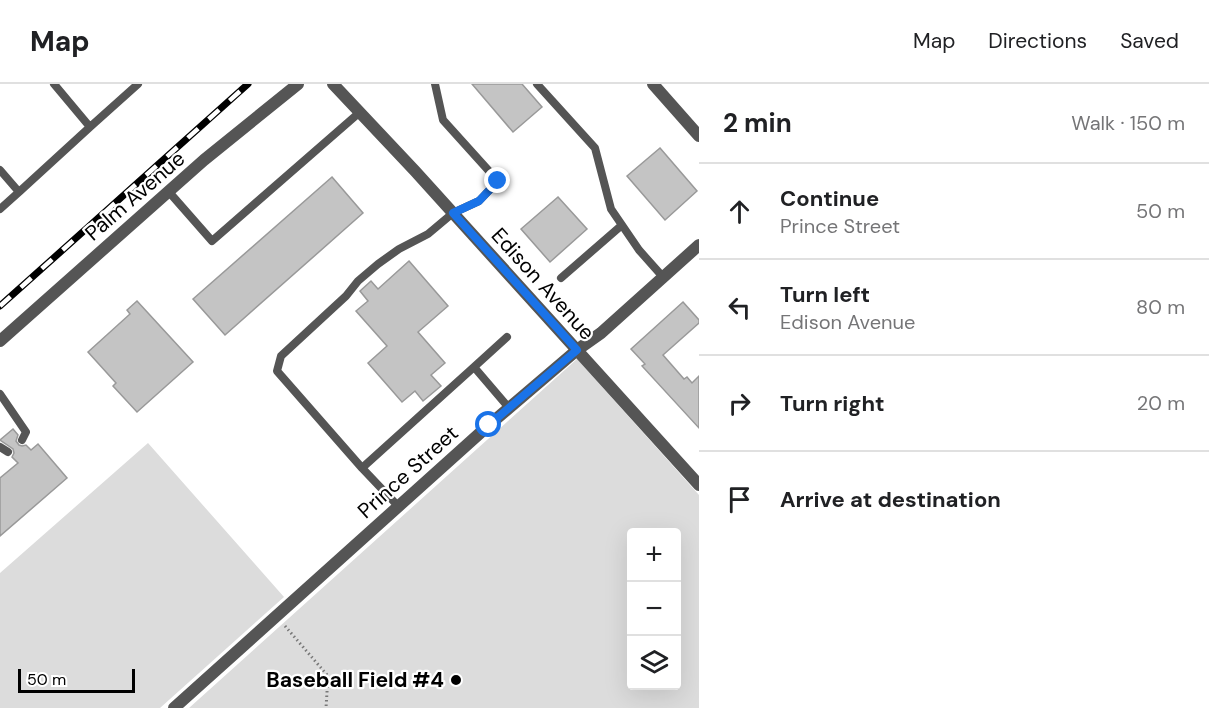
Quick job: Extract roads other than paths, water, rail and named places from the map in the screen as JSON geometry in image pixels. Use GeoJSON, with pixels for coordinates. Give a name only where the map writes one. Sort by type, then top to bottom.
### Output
{"type":"FeatureCollection","features":[{"type":"Feature","properties":{"kind":"street","name":"Palm Avenue"},"geometry":{"type":"LineString","coordinates":[[0,341],[204,160],[298,84]]}},
{"type":"Feature","properties":{"kind":"street","name":"Edison Avenue"},"geometry":{"type":"LineString","coordinates":[[333,84],[699,485]]}},
{"type":"Feature","properties":{"kind":"street"},"geometry":{"type":"LineString","coordinates":[[653,84],[699,136]]}},
{"type":"Feature","properties":{"kind":"street","name":"Prince Street"},"geometry":{"type":"LineString","coordinates":[[174,708],[509,408],[577,350],[601,333],[699,245]]}},
{"type":"Feature","properties":{"kind":"lane"},"geometry":{"type":"LineString","coordinates":[[54,84],[90,127]]}},
{"type":"Feature","properties":{"kind":"lane"},"geometry":{"type":"LineString","coordinates":[[0,209],[138,84]]}},
{"type":"Feature","properties":{"kind":"lane"},"geometry":{"type":"LineString","coordinates":[[399,507],[277,371],[281,356],[346,296],[358,280],[399,249],[428,234],[453,213],[479,201],[498,181],[443,120],[435,84]]}},
{"type":"Feature","properties":{"kind":"lane"},"geometry":{"type":"LineString","coordinates":[[537,84],[595,148],[611,209],[639,250],[663,277]]}},
{"type":"Feature","properties":{"kind":"lane"},"geometry":{"type":"LineString","coordinates":[[169,192],[213,240],[360,112]]}},
{"type":"Feature","properties":{"kind":"lane"},"geometry":{"type":"LineString","coordinates":[[0,170],[19,192]]}},
{"type":"Feature","properties":{"kind":"lane"},"geometry":{"type":"LineString","coordinates":[[561,278],[622,225]]}},
{"type":"Feature","properties":{"kind":"lane"},"geometry":{"type":"LineString","coordinates":[[362,468],[507,337]]}},
{"type":"Feature","properties":{"kind":"lane"},"geometry":{"type":"LineString","coordinates":[[474,367],[509,408]]}},
{"type":"Feature","properties":{"kind":"lane"},"geometry":{"type":"LineString","coordinates":[[0,393],[26,432],[22,440]]}},
{"type":"Feature","properties":{"kind":"lane"},"geometry":{"type":"LineString","coordinates":[[0,447],[8,452]]}},
{"type":"Feature","properties":{"kind":"railway"},"geometry":{"type":"LineString","coordinates":[[0,306],[248,84]]}},
{"type":"Feature","properties":{"kind":"place","name":"Baseball Field #4"},"geometry":{"type":"Point","coordinates":[456,680]}}]}
